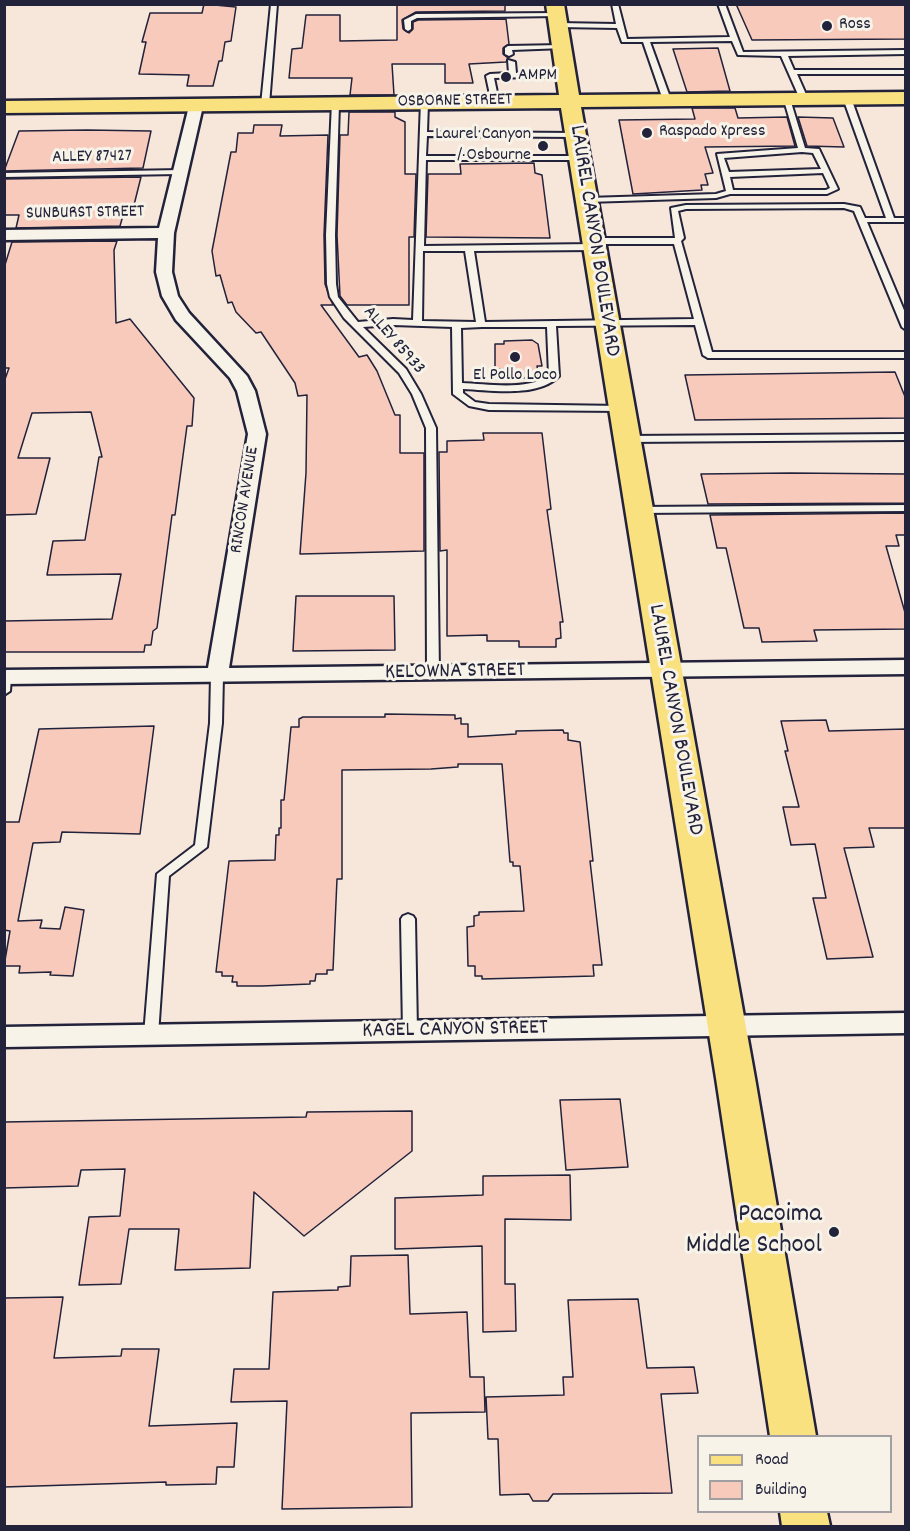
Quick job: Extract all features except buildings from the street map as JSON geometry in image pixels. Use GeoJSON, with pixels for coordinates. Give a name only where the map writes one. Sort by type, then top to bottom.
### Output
{"type":"FeatureCollection","features":[{"type":"Feature","properties":{"kind":"main road","name":"LAUREL CANYON BOULEVARD"},"geometry":{"type":"LineString","coordinates":[[557,15],[664,670],[729,1027],[793,1435]]}},
{"type":"Feature","properties":{"kind":"main road","name":"OSBORNE STREET"},"geometry":{"type":"LineString","coordinates":[[4,107],[906,98]]}},
{"type":"Feature","properties":{"kind":"street","name":"RINCON AVENUE"},"geometry":{"type":"LineString","coordinates":[[196,106],[166,233],[164,272],[170,296],[182,316],[238,376],[246,391],[257,434],[218,675]]}},
{"type":"Feature","properties":{"kind":"street","name":"SUNBURST STREET"},"geometry":{"type":"LineString","coordinates":[[4,235],[166,233]]}},
{"type":"Feature","properties":{"kind":"street","name":"KELOWNA STREET"},"geometry":{"type":"LineString","coordinates":[[5,677],[906,667]]}},
{"type":"Feature","properties":{"kind":"street","name":"KAGEL CANYON STREET"},"geometry":{"type":"LineString","coordinates":[[4,1037],[906,1023]]}},
{"type":"Feature","properties":{"kind":"lane"},"geometry":{"type":"LineString","coordinates":[[265,105],[274,4]]}},
{"type":"Feature","properties":{"kind":"lane"},"geometry":{"type":"LineString","coordinates":[[615,4],[624,40],[734,39]]}},
{"type":"Feature","properties":{"kind":"lane"},"geometry":{"type":"LineString","coordinates":[[721,4],[740,54],[906,52]]}},
{"type":"Feature","properties":{"kind":"lane"},"geometry":{"type":"LineString","coordinates":[[408,29],[406,20],[416,16],[557,15],[621,26]]}},
{"type":"Feature","properties":{"kind":"lane"},"geometry":{"type":"LineString","coordinates":[[646,40],[667,100]]}},
{"type":"Feature","properties":{"kind":"lane"},"geometry":{"type":"LineString","coordinates":[[513,75],[508,48],[562,47]]}},
{"type":"Feature","properties":{"kind":"lane"},"geometry":{"type":"LineString","coordinates":[[783,54],[792,72],[802,150]]}},
{"type":"Feature","properties":{"kind":"lane"},"geometry":{"type":"LineString","coordinates":[[792,72],[906,72]]}},
{"type":"Feature","properties":{"kind":"lane"},"geometry":{"type":"LineString","coordinates":[[495,102],[490,76],[566,74]]}},
{"type":"Feature","properties":{"kind":"lane"},"geometry":{"type":"LineString","coordinates":[[847,98],[891,220]]}},
{"type":"Feature","properties":{"kind":"lane"},"geometry":{"type":"LineString","coordinates":[[417,323],[424,103]]}},
{"type":"Feature","properties":{"kind":"lane","name":"ALLEY 85933"},"geometry":{"type":"LineString","coordinates":[[335,104],[331,263],[333,295],[357,325],[397,364],[417,394],[431,428],[433,673]]}},
{"type":"Feature","properties":{"kind":"lane"},"geometry":{"type":"LineString","coordinates":[[423,134],[578,146]]}},
{"type":"Feature","properties":{"kind":"lane"},"geometry":{"type":"LineString","coordinates":[[422,158],[578,146]]}},
{"type":"Feature","properties":{"kind":"lane"},"geometry":{"type":"LineString","coordinates":[[587,200],[716,196],[730,192],[827,192],[834,189],[816,151],[802,150],[720,156],[730,192]]}},
{"type":"Feature","properties":{"kind":"lane"},"geometry":{"type":"LineString","coordinates":[[725,175],[826,171]]}},
{"type":"Feature","properties":{"kind":"lane","name":"ALLEY 87427"},"geometry":{"type":"LineString","coordinates":[[4,175],[179,172]]}},
{"type":"Feature","properties":{"kind":"lane"},"geometry":{"type":"LineString","coordinates":[[906,327],[857,209],[844,206],[686,207],[674,210],[680,238],[677,241],[708,355],[713,357],[906,355]]}},
{"type":"Feature","properties":{"kind":"lane"},"geometry":{"type":"LineString","coordinates":[[861,220],[906,220]]}},
{"type":"Feature","properties":{"kind":"lane"},"geometry":{"type":"LineString","coordinates":[[420,249],[677,241]]}},
{"type":"Feature","properties":{"kind":"lane"},"geometry":{"type":"LineString","coordinates":[[469,248],[481,325]]}},
{"type":"Feature","properties":{"kind":"lane"},"geometry":{"type":"LineString","coordinates":[[357,325],[699,322]]}},
{"type":"Feature","properties":{"kind":"lane"},"geometry":{"type":"LineString","coordinates":[[457,386],[531,387],[550,382],[554,376],[551,324]]}},
{"type":"Feature","properties":{"kind":"lane"},"geometry":{"type":"LineString","coordinates":[[456,325],[458,394],[472,404],[489,407],[621,409]]}},
{"type":"Feature","properties":{"kind":"lane"},"geometry":{"type":"LineString","coordinates":[[626,440],[906,437]]}},
{"type":"Feature","properties":{"kind":"lane"},"geometry":{"type":"LineString","coordinates":[[638,510],[906,508]]}},
{"type":"Feature","properties":{"kind":"lane"},"geometry":{"type":"LineString","coordinates":[[152,1035],[163,874],[201,847],[216,723],[218,675]]}},
{"type":"Feature","properties":{"kind":"lane"},"geometry":{"type":"LineString","coordinates":[[4,691],[5,677]]}},
{"type":"Feature","properties":{"kind":"lane"},"geometry":{"type":"LineString","coordinates":[[408,919],[410,1031]]}},
{"type":"Feature","properties":{"kind":"place","name":"Ross"},"geometry":{"type":"Point","coordinates":[827,26]}},
{"type":"Feature","properties":{"kind":"place","name":"AMPM"},"geometry":{"type":"Point","coordinates":[506,77]}},
{"type":"Feature","properties":{"kind":"place","name":"Raspado Xpress"},"geometry":{"type":"Point","coordinates":[647,133]}},
{"type":"Feature","properties":{"kind":"place","name":"Laurel Canyon / Osbourne"},"geometry":{"type":"Point","coordinates":[543,146]}},
{"type":"Feature","properties":{"kind":"place","name":"El Pollo Loco"},"geometry":{"type":"Point","coordinates":[515,357]}},
{"type":"Feature","properties":{"kind":"place","name":"Pacoima Middle School"},"geometry":{"type":"Point","coordinates":[834,1232]}}]}
